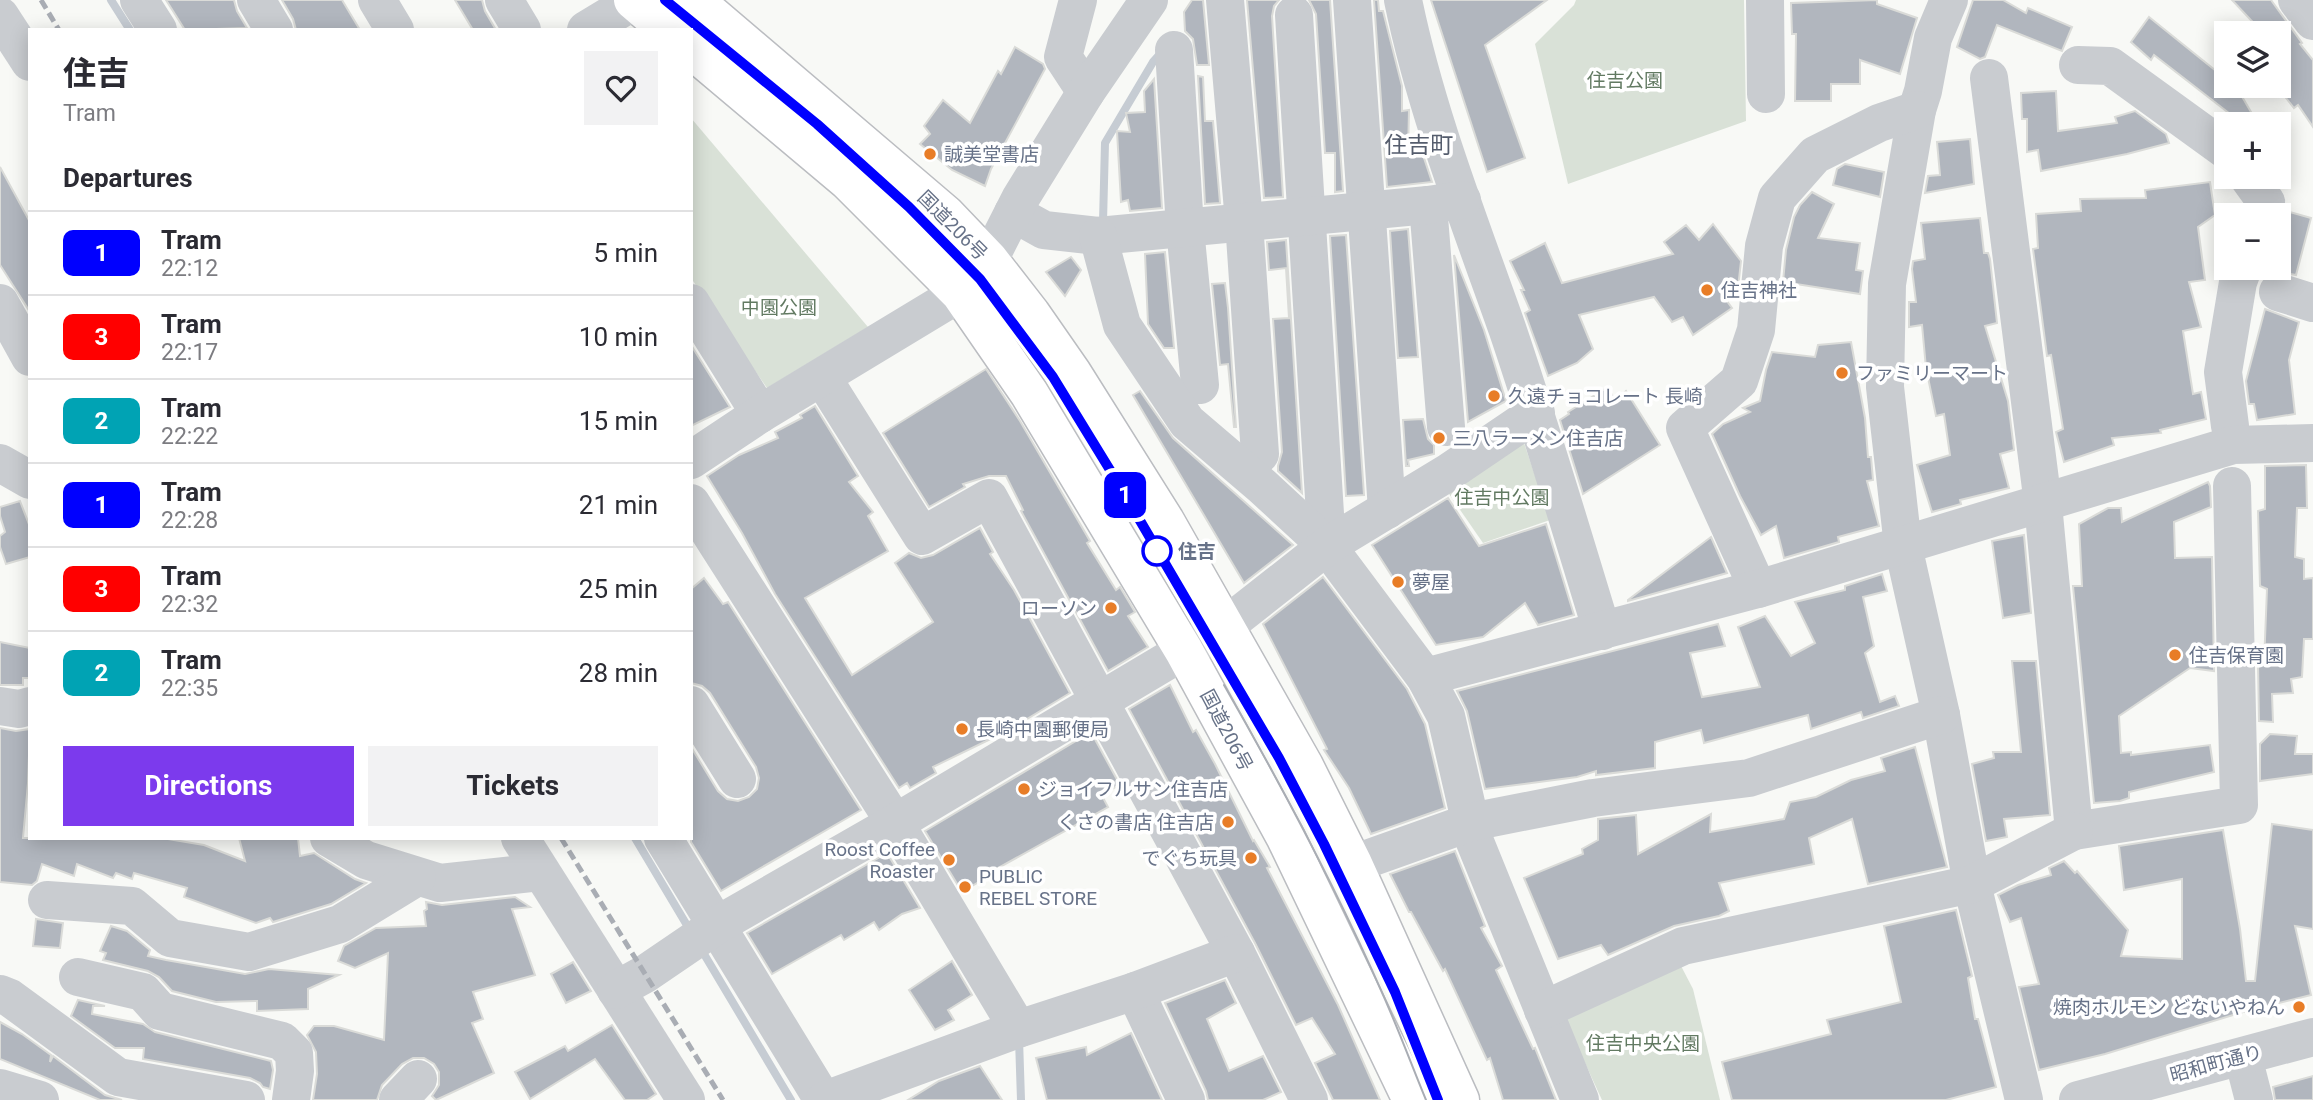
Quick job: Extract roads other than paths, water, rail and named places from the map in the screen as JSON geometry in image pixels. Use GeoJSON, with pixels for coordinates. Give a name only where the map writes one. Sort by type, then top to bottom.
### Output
{"type":"FeatureCollection","features":[{"type":"Feature","properties":{"kind":"highway","name":"国道206号"},"geometry":{"type":"LineString","coordinates":[[694,0],[945,214],[989,260],[1031,314],[1072,373],[1165,522],[1304,766],[1353,864],[1460,1100]]}},
{"type":"Feature","properties":{"kind":"highway"},"geometry":{"type":"LineString","coordinates":[[634,1],[666,28]]}},
{"type":"Feature","properties":{"kind":"highway","name":"国道206号"},"geometry":{"type":"LineString","coordinates":[[693,51],[848,181],[960,293],[1029,393],[1184,651],[1286,838],[1412,1100]]}},
{"type":"Feature","properties":{"kind":"street"},"geometry":{"type":"LineString","coordinates":[[139,0],[157,28]]}},
{"type":"Feature","properties":{"kind":"street"},"geometry":{"type":"LineString","coordinates":[[256,0],[273,28]]}},
{"type":"Feature","properties":{"kind":"street"},"geometry":{"type":"LineString","coordinates":[[377,0],[394,28]]}},
{"type":"Feature","properties":{"kind":"street"},"geometry":{"type":"LineString","coordinates":[[504,0],[521,28]]}},
{"type":"Feature","properties":{"kind":"street"},"geometry":{"type":"LineString","coordinates":[[1078,0],[1063,57],[1086,92]]}},
{"type":"Feature","properties":{"kind":"street"},"geometry":{"type":"LineString","coordinates":[[989,260],[1013,213],[1086,92],[1149,0]]}},
{"type":"Feature","properties":{"kind":"street"},"geometry":{"type":"LineString","coordinates":[[1225,0],[1260,454]]}},
{"type":"Feature","properties":{"kind":"street"},"geometry":{"type":"LineString","coordinates":[[1352,0],[1387,510]]}},
{"type":"Feature","properties":{"kind":"street"},"geometry":{"type":"LineString","coordinates":[[1403,0],[1437,128],[1445,202],[1446,427]]}},
{"type":"Feature","properties":{"kind":"street"},"geometry":{"type":"LineString","coordinates":[[1765,0],[1766,94]]}},
{"type":"Feature","properties":{"kind":"street"},"geometry":{"type":"LineString","coordinates":[[1949,0],[1933,38],[1917,110],[1886,284],[1885,387],[1903,546],[1941,715],[1972,884],[2024,1100]]}},
{"type":"Feature","properties":{"kind":"street"},"geometry":{"type":"LineString","coordinates":[[589,28],[634,1]]}},
{"type":"Feature","properties":{"kind":"street"},"geometry":{"type":"LineString","coordinates":[[1294,15],[1327,546]]}},
{"type":"Feature","properties":{"kind":"street"},"geometry":{"type":"LineString","coordinates":[[0,16],[19,66]]}},
{"type":"Feature","properties":{"kind":"street"},"geometry":{"type":"LineString","coordinates":[[1174,50],[1185,228],[1200,385]]}},
{"type":"Feature","properties":{"kind":"street"},"geometry":{"type":"LineString","coordinates":[[2078,65],[2110,66],[2214,141]]}},
{"type":"Feature","properties":{"kind":"street"},"geometry":{"type":"LineString","coordinates":[[1989,78],[2043,504],[2074,831]]}},
{"type":"Feature","properties":{"kind":"street"},"geometry":{"type":"LineString","coordinates":[[1758,589],[1685,428],[1739,381],[1756,330],[1764,246],[1777,198],[1815,155],[1879,122],[1917,110]]}},
{"type":"Feature","properties":{"kind":"street"},"geometry":{"type":"LineString","coordinates":[[1013,213],[1044,229],[1098,236],[1445,202]]}},
{"type":"Feature","properties":{"kind":"street"},"geometry":{"type":"LineString","coordinates":[[1445,202],[1536,413],[1602,631]]}},
{"type":"Feature","properties":{"kind":"street"},"geometry":{"type":"LineString","coordinates":[[1098,236],[1122,325],[1187,422],[1327,546],[1425,677],[1446,716],[1475,842],[1580,1100]]}},
{"type":"Feature","properties":{"kind":"street"},"geometry":{"type":"LineString","coordinates":[[2230,426],[2223,372],[2239,280]]}},
{"type":"Feature","properties":{"kind":"street"},"geometry":{"type":"LineString","coordinates":[[693,459],[760,414],[960,293]]}},
{"type":"Feature","properties":{"kind":"street"},"geometry":{"type":"LineString","coordinates":[[0,303],[28,353]]}},
{"type":"Feature","properties":{"kind":"street"},"geometry":{"type":"LineString","coordinates":[[693,306],[760,414]]}},
{"type":"Feature","properties":{"kind":"street"},"geometry":{"type":"LineString","coordinates":[[822,377],[922,536],[989,498],[1236,953],[1309,1100]]}},
{"type":"Feature","properties":{"kind":"street"},"geometry":{"type":"LineString","coordinates":[[616,990],[645,974],[717,925],[1101,702],[1224,627],[1327,546],[1449,472],[1536,413]]}},
{"type":"Feature","properties":{"kind":"street"},"geometry":{"type":"LineString","coordinates":[[1425,677],[1758,589],[2233,445],[2313,443]]}},
{"type":"Feature","properties":{"kind":"street"},"geometry":{"type":"LineString","coordinates":[[0,463],[28,479]]}},
{"type":"Feature","properties":{"kind":"street"},"geometry":{"type":"LineString","coordinates":[[1543,1010],[1684,946],[1972,884],[2074,831],[2239,805],[2232,486]]}},
{"type":"Feature","properties":{"kind":"street"},"geometry":{"type":"LineString","coordinates":[[693,506],[895,823],[1018,1028]]}},
{"type":"Feature","properties":{"kind":"street"},"geometry":{"type":"LineString","coordinates":[[0,706],[19,709],[28,707]]}},
{"type":"Feature","properties":{"kind":"street"},"geometry":{"type":"LineString","coordinates":[[693,708],[737,779]]}},
{"type":"Feature","properties":{"kind":"street"},"geometry":{"type":"LineString","coordinates":[[1353,864],[1471,822],[1594,798],[1749,778],[1941,715]]}},
{"type":"Feature","properties":{"kind":"street"},"geometry":{"type":"LineString","coordinates":[[332,840],[366,860],[440,883],[540,872]]}},
{"type":"Feature","properties":{"kind":"street"},"geometry":{"type":"LineString","coordinates":[[521,840],[680,1095]]}},
{"type":"Feature","properties":{"kind":"street"},"geometry":{"type":"LineString","coordinates":[[664,840],[824,1100],[1018,1028],[1135,991],[1236,953]]}},
{"type":"Feature","properties":{"kind":"street"},"geometry":{"type":"LineString","coordinates":[[47,900],[132,906],[170,938],[249,952],[340,924],[417,877]]}},
{"type":"Feature","properties":{"kind":"street"},"geometry":{"type":"LineString","coordinates":[[78,977],[143,992],[160,1010],[282,1041],[294,1053],[295,1071],[291,1100]]}},
{"type":"Feature","properties":{"kind":"street"},"geometry":{"type":"LineString","coordinates":[[1135,991],[1186,1100]]}},
{"type":"Feature","properties":{"kind":"street"},"geometry":{"type":"LineString","coordinates":[[0,994],[10,998],[114,1088],[246,1100]]}},
{"type":"Feature","properties":{"kind":"street","name":"昭和町通り"},"geometry":{"type":"LineString","coordinates":[[2078,1100],[2313,1037]]}},
{"type":"Feature","properties":{"kind":"street"},"geometry":{"type":"LineString","coordinates":[[2243,1056],[2254,1100]]}},
{"type":"Feature","properties":{"kind":"street"},"geometry":{"type":"LineString","coordinates":[[0,1088],[40,1100]]}},
{"type":"Feature","properties":{"kind":"waterway"},"geometry":{"type":"LineString","coordinates":[[111,0],[129,28]]}},
{"type":"Feature","properties":{"kind":"waterway"},"geometry":{"type":"LineString","coordinates":[[1103,222],[1105,143],[1161,53]]}},
{"type":"Feature","properties":{"kind":"waterway"},"geometry":{"type":"LineString","coordinates":[[636,840],[691,932]]}},
{"type":"Feature","properties":{"kind":"waterway"},"geometry":{"type":"LineString","coordinates":[[701,949],[791,1100]]}},
{"type":"Feature","properties":{"kind":"waterway"},"geometry":{"type":"LineString","coordinates":[[1019,1039],[1021,1100]]}},
{"type":"Feature","properties":{"kind":"tram line"},"geometry":{"type":"LineString","coordinates":[[665,0],[817,124],[909,207],[980,279],[1053,377],[1279,758],[1324,844],[1395,992],[1438,1100]]}},
{"type":"Feature","properties":{"kind":"tram line","name":"1"},"geometry":{"type":"LineString","coordinates":[[665,0],[817,124],[909,207],[980,279],[1053,377],[1279,758],[1324,844],[1395,992],[1438,1100]]}},
{"type":"Feature","properties":{"kind":"tram line"},"geometry":{"type":"LineString","coordinates":[[1224,685],[1288,800],[1347,917],[1390,1010],[1426,1100]]}},
{"type":"Feature","properties":{"kind":"railway"},"geometry":{"type":"LineString","coordinates":[[41,0],[58,28]]}},
{"type":"Feature","properties":{"kind":"railway"},"geometry":{"type":"LineString","coordinates":[[562,840],[723,1100]]}},
{"type":"Feature","properties":{"kind":"place","name":"誠美堂書店"},"geometry":{"type":"Point","coordinates":[930,154]}},
{"type":"Feature","properties":{"kind":"place","name":"住吉神社"},"geometry":{"type":"Point","coordinates":[1707,290]}},
{"type":"Feature","properties":{"kind":"place","name":"ファミリーマート"},"geometry":{"type":"Point","coordinates":[1842,373]}},
{"type":"Feature","properties":{"kind":"place","name":"久遠チョコレート 長崎"},"geometry":{"type":"Point","coordinates":[1494,396]}},
{"type":"Feature","properties":{"kind":"place","name":"三八ラーメン住吉店"},"geometry":{"type":"Point","coordinates":[1439,438]}},
{"type":"Feature","properties":{"kind":"place","name":"住吉"},"geometry":{"type":"Point","coordinates":[1157,551]}},
{"type":"Feature","properties":{"kind":"place","name":"夢屋"},"geometry":{"type":"Point","coordinates":[1398,582]}},
{"type":"Feature","properties":{"kind":"place","name":"ローソン"},"geometry":{"type":"Point","coordinates":[1111,608]}},
{"type":"Feature","properties":{"kind":"place","name":"住吉保育園"},"geometry":{"type":"Point","coordinates":[2175,655]}},
{"type":"Feature","properties":{"kind":"place","name":"長崎中園郵便局"},"geometry":{"type":"Point","coordinates":[962,729]}},
{"type":"Feature","properties":{"kind":"place","name":"ジョイフルサン住吉店"},"geometry":{"type":"Point","coordinates":[1024,789]}},
{"type":"Feature","properties":{"kind":"place","name":"くさの書店 住吉店"},"geometry":{"type":"Point","coordinates":[1228,822]}},
{"type":"Feature","properties":{"kind":"place","name":"でぐち玩具"},"geometry":{"type":"Point","coordinates":[1251,858]}},
{"type":"Feature","properties":{"kind":"place","name":"Roost Coffee Roaster"},"geometry":{"type":"Point","coordinates":[949,860]}},
{"type":"Feature","properties":{"kind":"place","name":"PUBLIC REBEL STORE"},"geometry":{"type":"Point","coordinates":[965,887]}},
{"type":"Feature","properties":{"kind":"place","name":"焼肉ホルモン どないやねん"},"geometry":{"type":"Point","coordinates":[2299,1007]}},
{"type":"Feature","properties":{"kind":"district","name":"住吉町"},"geometry":{"type":"Point","coordinates":[1419,145]}},
{"type":"Feature","properties":{"kind":"park label","name":"住吉公園"},"geometry":{"type":"Point","coordinates":[1625,80]}},
{"type":"Feature","properties":{"kind":"park label","name":"中園公園"},"geometry":{"type":"Point","coordinates":[779,307]}},
{"type":"Feature","properties":{"kind":"park label","name":"住吉中公園"},"geometry":{"type":"Point","coordinates":[1502,497]}},
{"type":"Feature","properties":{"kind":"park label","name":"住吉中央公園"},"geometry":{"type":"Point","coordinates":[1643,1043]}}]}
